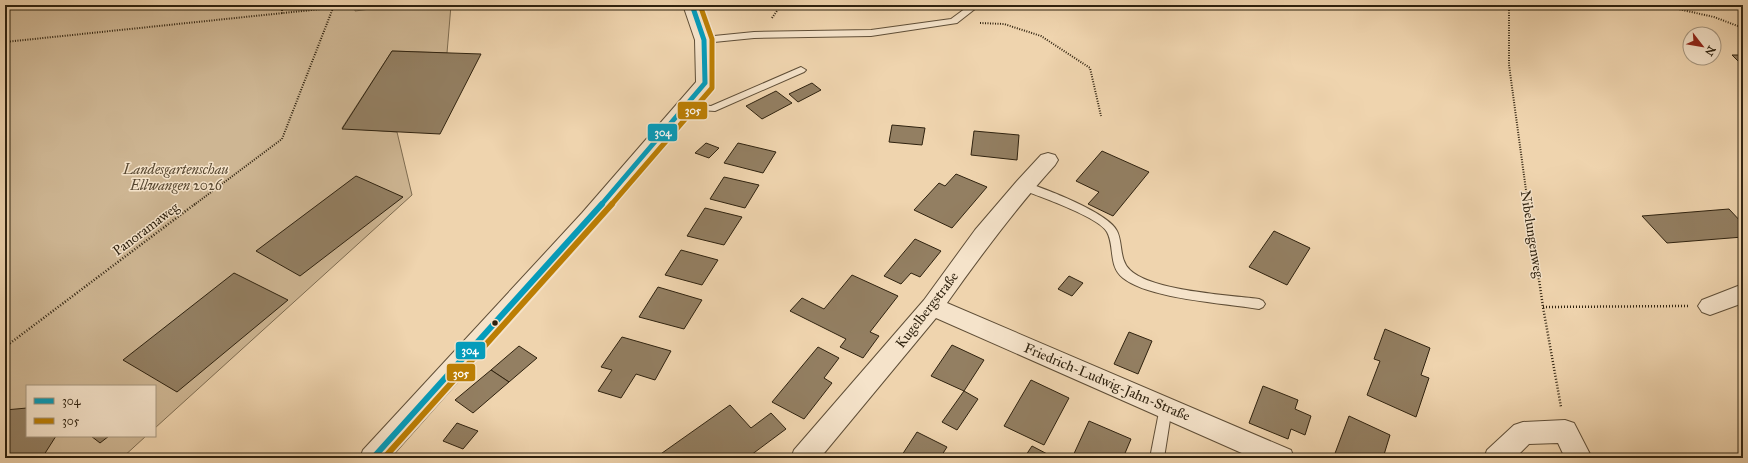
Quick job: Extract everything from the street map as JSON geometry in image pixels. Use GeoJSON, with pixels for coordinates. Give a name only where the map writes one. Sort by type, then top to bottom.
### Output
{"type":"FeatureCollection","features":[{"type":"Feature","properties":{"kind":"street"},"geometry":{"type":"LineString","coordinates":[[373,458],[590,218],[705,83],[704,40],[692,5]]}},
{"type":"Feature","properties":{"kind":"street","name":"Kugelbergstraße"},"geometry":{"type":"LineString","coordinates":[[804,458],[932,306],[983,236],[1024,186],[1048,160]]}},
{"type":"Feature","properties":{"kind":"street"},"geometry":{"type":"LineString","coordinates":[[1710,306],[1743,293]]}},
{"type":"Feature","properties":{"kind":"street","name":"Friedrich-Ludwig-Jahn-Straße"},"geometry":{"type":"LineString","coordinates":[[932,306],[1281,458]]}},
{"type":"Feature","properties":{"kind":"street"},"geometry":{"type":"LineString","coordinates":[[1497,458],[1523,433],[1565,431],[1578,458]]}},
{"type":"Feature","properties":{"kind":"lane"},"geometry":{"type":"LineString","coordinates":[[704,40],[754,35],[871,33],[954,21],[976,5]]}},
{"type":"Feature","properties":{"kind":"lane"},"geometry":{"type":"LineString","coordinates":[[685,106],[712,109],[802,70]]}},
{"type":"Feature","properties":{"kind":"lane"},"geometry":{"type":"LineString","coordinates":[[1024,186],[1100,219],[1111,229],[1115,244],[1116,258],[1125,274],[1142,285],[1175,292],[1259,304]]}},
{"type":"Feature","properties":{"kind":"lane"},"geometry":{"type":"LineString","coordinates":[[1157,458],[1166,407]]}},
{"type":"Feature","properties":{"kind":"path"},"geometry":{"type":"LineString","coordinates":[[282,5],[282,14]]}},
{"type":"Feature","properties":{"kind":"path"},"geometry":{"type":"LineString","coordinates":[[5,42],[360,5]]}},
{"type":"Feature","properties":{"kind":"path","name":"Nibelungenweg"},"geometry":{"type":"LineString","coordinates":[[1509,5],[1509,65],[1520,158],[1543,307],[1565,431]]}},
{"type":"Feature","properties":{"kind":"path"},"geometry":{"type":"LineString","coordinates":[[1660,5],[1714,17],[1743,28]]}},
{"type":"Feature","properties":{"kind":"path","name":"Panoramaweg"},"geometry":{"type":"LineString","coordinates":[[5,347],[282,139],[333,8]]}},
{"type":"Feature","properties":{"kind":"path"},"geometry":{"type":"LineString","coordinates":[[954,21],[1004,24],[1041,36],[1090,68],[1101,116]]}},
{"type":"Feature","properties":{"kind":"path"},"geometry":{"type":"LineString","coordinates":[[1543,307],[1710,306]]}},
{"type":"Feature","properties":{"kind":"green space","name":"Landesgartenschau Ellwangen 2026"},"geometry":{"type":"Polygon","coordinates":[[[5,5],[355,5],[355,11],[400,5],[451,5],[447,53],[392,51],[342,128],[397,132],[412,195],[156,427],[156,385],[26,385],[26,437],[145,437],[122,458],[5,458],[5,5]]]}},
{"type":"Feature","properties":{"kind":"building"},"geometry":{"type":"Polygon","coordinates":[[[392,51],[481,54],[440,134],[342,129],[392,51]]]}},
{"type":"Feature","properties":{"kind":"building"},"geometry":{"type":"Polygon","coordinates":[[[1732,55],[1743,55],[1743,66],[1732,55]]]}},
{"type":"Feature","properties":{"kind":"building"},"geometry":{"type":"Polygon","coordinates":[[[812,83],[821,90],[798,102],[789,94],[812,83]]]}},
{"type":"Feature","properties":{"kind":"building"},"geometry":{"type":"Polygon","coordinates":[[[776,91],[792,103],[762,119],[746,106],[776,91]]]}},
{"type":"Feature","properties":{"kind":"building"},"geometry":{"type":"Polygon","coordinates":[[[892,125],[925,128],[922,145],[889,142],[892,125]]]}},
{"type":"Feature","properties":{"kind":"building"},"geometry":{"type":"Polygon","coordinates":[[[974,131],[1019,135],[1017,160],[971,155],[974,131]]]}},
{"type":"Feature","properties":{"kind":"building"},"geometry":{"type":"Polygon","coordinates":[[[706,143],[719,148],[709,158],[695,153],[706,143]]]}},
{"type":"Feature","properties":{"kind":"building"},"geometry":{"type":"Polygon","coordinates":[[[738,143],[776,152],[763,173],[724,163],[738,143]]]}},
{"type":"Feature","properties":{"kind":"building"},"geometry":{"type":"Polygon","coordinates":[[[1102,151],[1149,172],[1113,216],[1088,204],[1099,192],[1076,181],[1102,151]]]}},
{"type":"Feature","properties":{"kind":"building"},"geometry":{"type":"Polygon","coordinates":[[[956,174],[987,187],[952,228],[914,210],[939,183],[945,186],[956,174]]]}},
{"type":"Feature","properties":{"kind":"building"},"geometry":{"type":"Polygon","coordinates":[[[356,176],[403,197],[300,276],[256,251],[356,176]]]}},
{"type":"Feature","properties":{"kind":"building"},"geometry":{"type":"Polygon","coordinates":[[[724,177],[759,185],[745,208],[710,199],[724,177]]]}},
{"type":"Feature","properties":{"kind":"building"},"geometry":{"type":"Polygon","coordinates":[[[705,208],[742,217],[724,245],[687,236],[705,208]]]}},
{"type":"Feature","properties":{"kind":"building"},"geometry":{"type":"Polygon","coordinates":[[[1729,209],[1743,224],[1743,237],[1667,243],[1642,216],[1729,209]]]}},
{"type":"Feature","properties":{"kind":"building"},"geometry":{"type":"Polygon","coordinates":[[[1274,231],[1310,248],[1287,285],[1249,267],[1274,231]]]}},
{"type":"Feature","properties":{"kind":"building"},"geometry":{"type":"Polygon","coordinates":[[[915,239],[941,251],[920,277],[911,273],[901,284],[884,276],[915,239]]]}},
{"type":"Feature","properties":{"kind":"building"},"geometry":{"type":"Polygon","coordinates":[[[681,250],[718,260],[702,285],[665,275],[681,250]]]}},
{"type":"Feature","properties":{"kind":"building"},"geometry":{"type":"Polygon","coordinates":[[[234,273],[288,300],[177,392],[123,360],[234,273]]]}},
{"type":"Feature","properties":{"kind":"building"},"geometry":{"type":"Polygon","coordinates":[[[852,275],[898,296],[870,332],[879,336],[863,358],[840,347],[846,339],[790,311],[802,298],[824,309],[852,275]]]}},
{"type":"Feature","properties":{"kind":"building"},"geometry":{"type":"Polygon","coordinates":[[[1069,276],[1083,283],[1072,296],[1058,289],[1069,276]]]}},
{"type":"Feature","properties":{"kind":"building"},"geometry":{"type":"Polygon","coordinates":[[[658,287],[702,300],[684,329],[639,317],[658,287]]]}},
{"type":"Feature","properties":{"kind":"building"},"geometry":{"type":"Polygon","coordinates":[[[1385,329],[1430,348],[1421,375],[1429,378],[1416,417],[1367,395],[1380,361],[1374,359],[1385,329]]]}},
{"type":"Feature","properties":{"kind":"building"},"geometry":{"type":"Polygon","coordinates":[[[1129,332],[1152,341],[1138,374],[1114,364],[1129,332]]]}},
{"type":"Feature","properties":{"kind":"building"},"geometry":{"type":"Polygon","coordinates":[[[622,337],[671,351],[655,380],[636,374],[621,398],[598,391],[612,370],[601,367],[622,337]]]}},
{"type":"Feature","properties":{"kind":"building"},"geometry":{"type":"Polygon","coordinates":[[[952,345],[984,360],[964,391],[931,376],[952,345]]]}},
{"type":"Feature","properties":{"kind":"building"},"geometry":{"type":"Polygon","coordinates":[[[519,346],[537,358],[509,382],[491,370],[519,346]]]}},
{"type":"Feature","properties":{"kind":"building"},"geometry":{"type":"Polygon","coordinates":[[[818,347],[839,358],[824,378],[832,383],[804,419],[772,402],[818,347]]]}},
{"type":"Feature","properties":{"kind":"building"},"geometry":{"type":"Polygon","coordinates":[[[491,370],[509,382],[473,413],[455,400],[491,370]]]}},
{"type":"Feature","properties":{"kind":"building"},"geometry":{"type":"Polygon","coordinates":[[[1031,380],[1069,398],[1044,445],[1004,426],[1031,380]]]}},
{"type":"Feature","properties":{"kind":"building"},"geometry":{"type":"Polygon","coordinates":[[[1263,386],[1298,400],[1295,409],[1311,416],[1305,435],[1291,429],[1288,439],[1249,423],[1263,386]]]}},
{"type":"Feature","properties":{"kind":"building"},"geometry":{"type":"Polygon","coordinates":[[[964,391],[978,399],[957,430],[942,422],[964,391]]]}},
{"type":"Feature","properties":{"kind":"building"},"geometry":{"type":"Polygon","coordinates":[[[730,405],[751,428],[771,413],[786,429],[747,458],[655,458],[730,405]]]}},
{"type":"Feature","properties":{"kind":"building"},"geometry":{"type":"Polygon","coordinates":[[[26,408],[26,437],[55,437],[42,458],[5,458],[5,410],[26,408]]]}},
{"type":"Feature","properties":{"kind":"building"},"geometry":{"type":"Polygon","coordinates":[[[1349,416],[1390,435],[1383,458],[1339,458],[1334,456],[1349,416]]]}},
{"type":"Feature","properties":{"kind":"building"},"geometry":{"type":"Polygon","coordinates":[[[1089,421],[1131,439],[1123,458],[1072,458],[1089,421]]]}},
{"type":"Feature","properties":{"kind":"building"},"geometry":{"type":"Polygon","coordinates":[[[457,423],[478,431],[463,449],[443,441],[457,423]]]}},
{"type":"Feature","properties":{"kind":"building"},"geometry":{"type":"Polygon","coordinates":[[[917,432],[947,447],[940,458],[900,458],[917,432]]]}},
{"type":"Feature","properties":{"kind":"building"},"geometry":{"type":"Polygon","coordinates":[[[92,437],[108,437],[100,443],[92,437]]]}},
{"type":"Feature","properties":{"kind":"building"},"geometry":{"type":"Polygon","coordinates":[[[1032,446],[1051,456],[1050,458],[1024,458],[1032,446]]]}},
{"type":"Feature","properties":{"kind":"transit line","name":"304"},"geometry":{"type":"LineString","coordinates":[[373,458],[590,218],[705,83],[704,40],[692,5]]}},
{"type":"Feature","properties":{"kind":"transit line","name":"305"},"geometry":{"type":"LineString","coordinates":[[384,458],[596,223],[712,88],[712,39],[700,5]]}}]}
